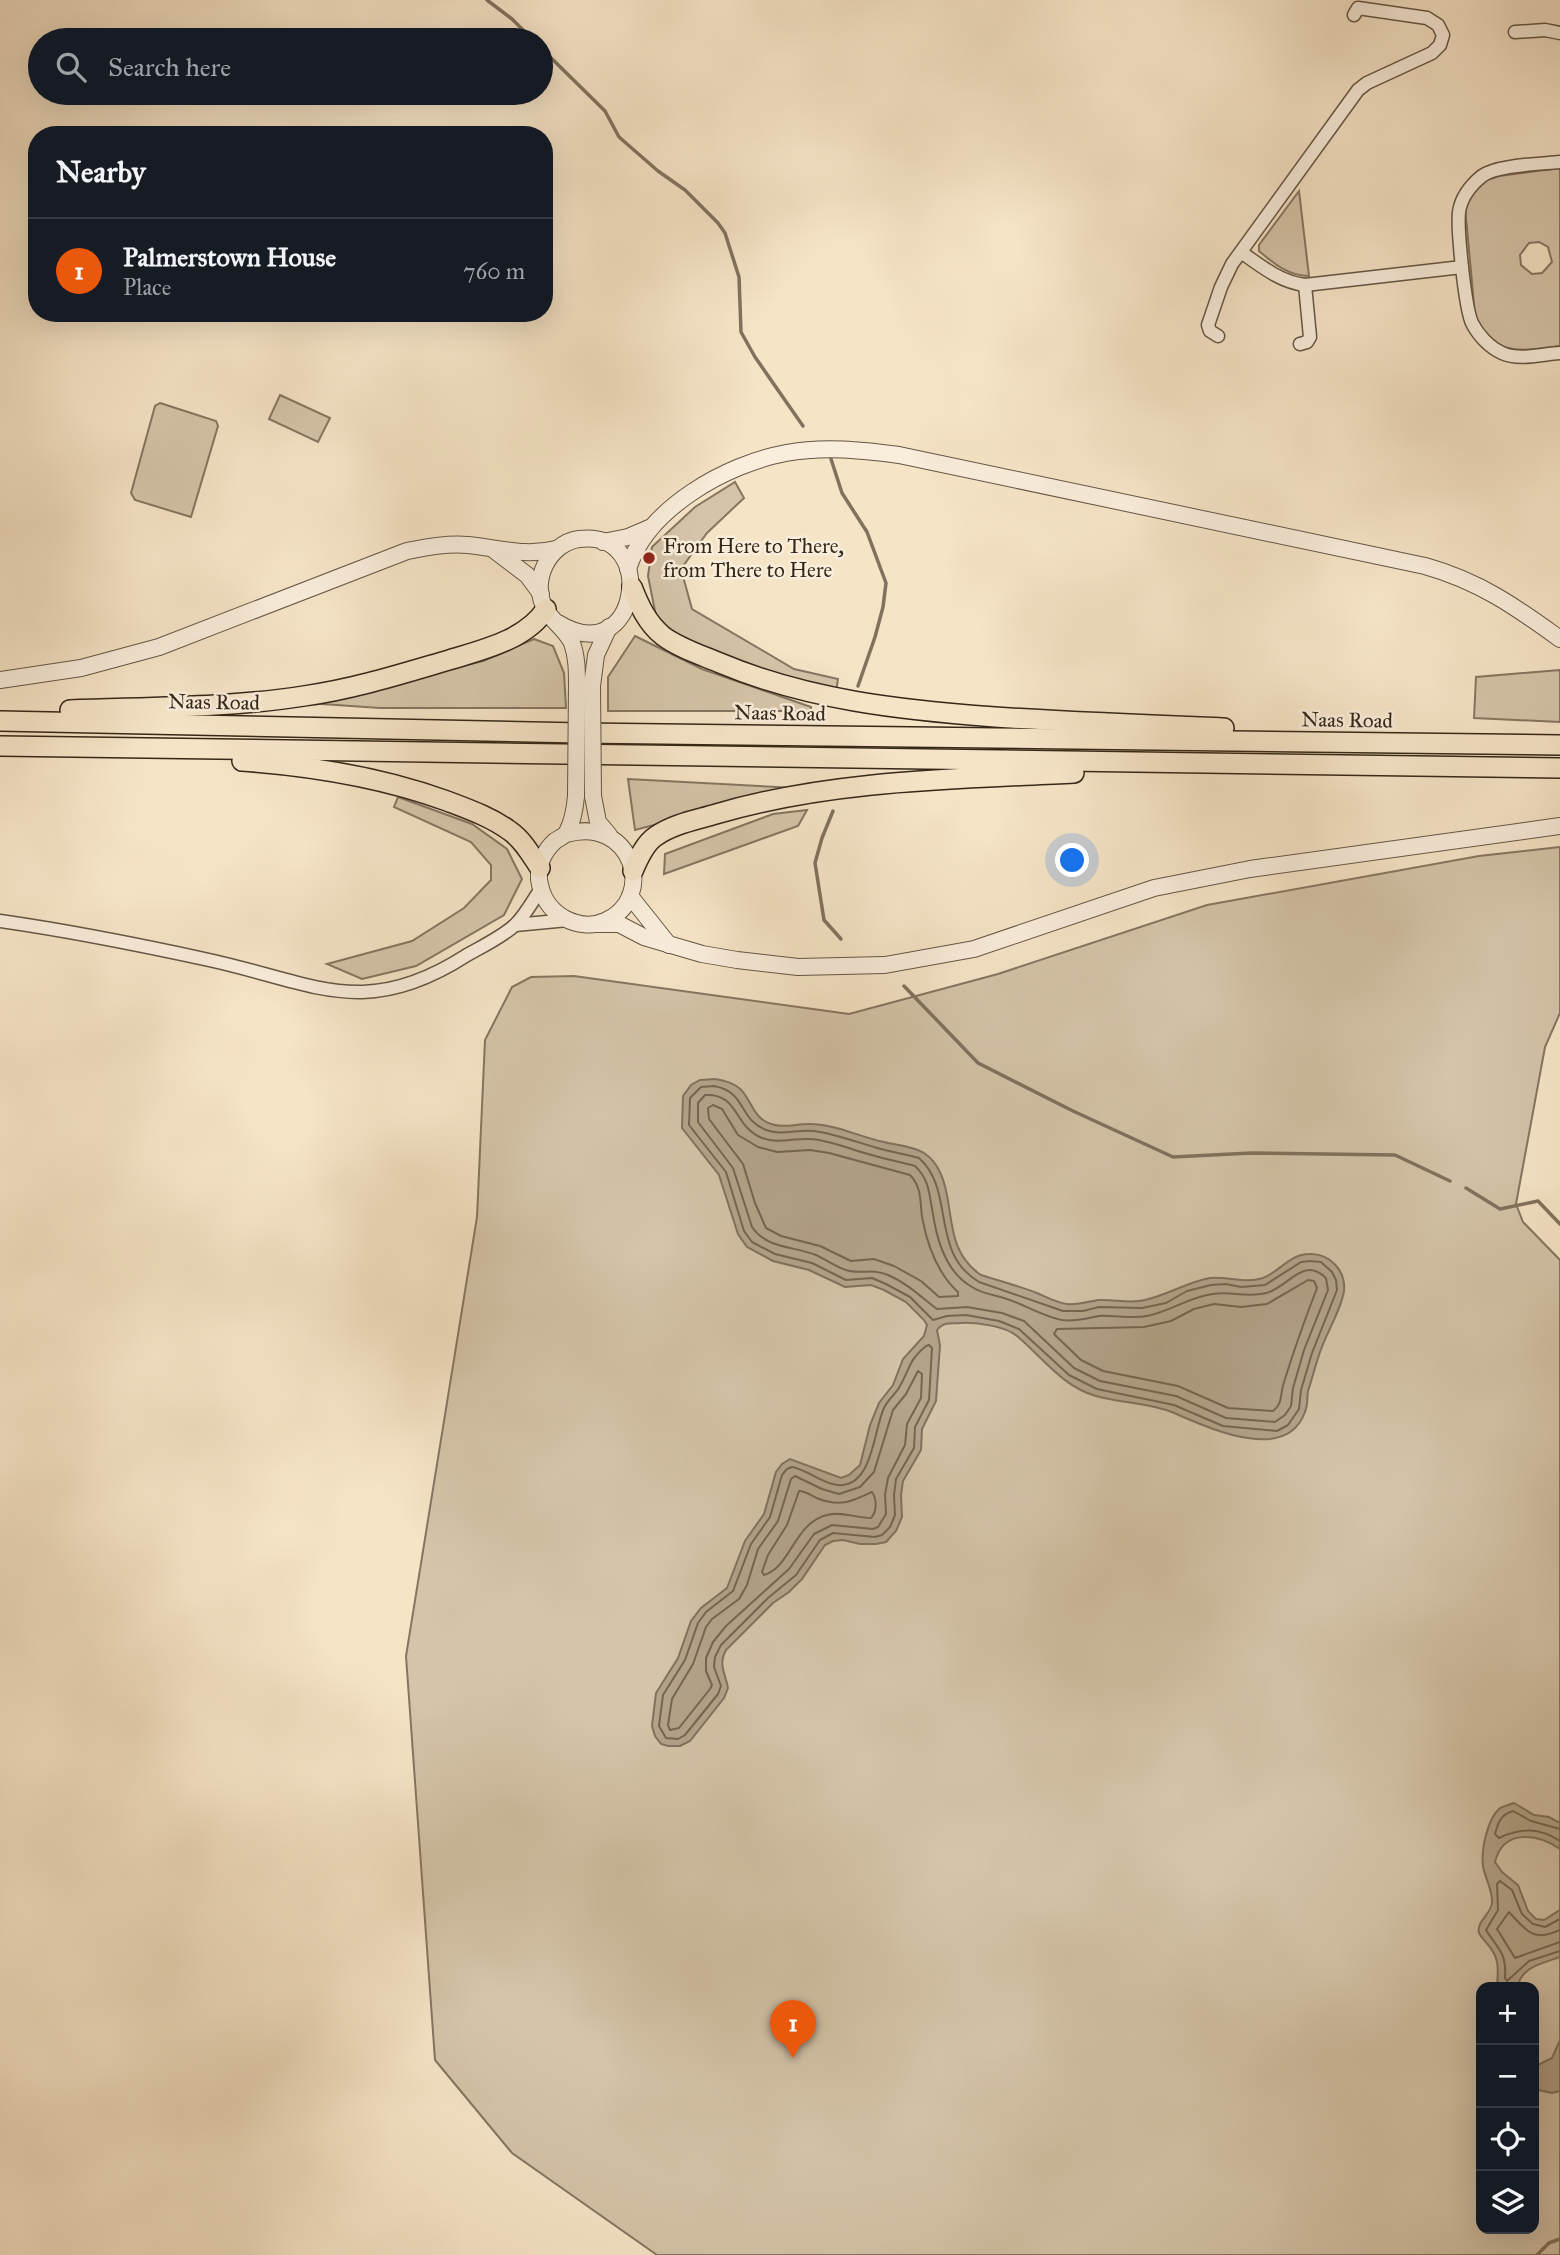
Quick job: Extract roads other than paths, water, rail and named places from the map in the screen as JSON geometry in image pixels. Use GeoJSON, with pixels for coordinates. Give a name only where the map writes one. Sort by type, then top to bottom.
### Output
{"type":"FeatureCollection","features":[{"type":"Feature","properties":{"kind":"highway"},"geometry":{"type":"LineString","coordinates":[[630,578],[651,624],[663,636],[683,647],[772,681],[852,702],[937,713],[1348,735],[1431,744]]}},
{"type":"Feature","properties":{"kind":"highway"},"geometry":{"type":"LineString","coordinates":[[0,712],[245,703],[340,690],[480,650],[535,624],[548,609]]}},
{"type":"Feature","properties":{"kind":"highway","name":"Naas Road"},"geometry":{"type":"LineString","coordinates":[[0,721],[581,733],[1560,745]]}},
{"type":"Feature","properties":{"kind":"highway"},"geometry":{"type":"LineString","coordinates":[[0,747],[122,758],[211,759],[294,765],[362,777],[419,792],[492,820],[512,832],[540,868]]}},
{"type":"Feature","properties":{"kind":"highway","name":"Naas Road"},"geometry":{"type":"LineString","coordinates":[[0,747],[1560,768]]}},
{"type":"Feature","properties":{"kind":"highway"},"geometry":{"type":"LineString","coordinates":[[632,871],[654,836],[676,826],[782,797],[943,780],[1101,771],[1432,766]]}},
{"type":"Feature","properties":{"kind":"street"},"geometry":{"type":"LineString","coordinates":[[1218,336],[1210,331],[1209,325],[1221,287],[1241,252],[1358,90],[1367,83],[1432,53],[1440,45],[1443,35],[1438,25],[1427,18],[1358,8],[1354,15]]}},
{"type":"Feature","properties":{"kind":"street"},"geometry":{"type":"LineString","coordinates":[[1515,32],[1545,30],[1560,33]]}},
{"type":"Feature","properties":{"kind":"street"},"geometry":{"type":"LineString","coordinates":[[1560,162],[1494,171],[1483,175],[1471,187],[1459,211],[1462,267],[1470,320],[1479,334],[1503,354],[1517,357],[1560,352]]}},
{"type":"Feature","properties":{"kind":"street"},"geometry":{"type":"LineString","coordinates":[[1241,252],[1276,276],[1290,283],[1305,285],[1462,267]]}},
{"type":"Feature","properties":{"kind":"street"},"geometry":{"type":"LineString","coordinates":[[1300,344],[1307,342],[1310,337],[1305,285]]}},
{"type":"Feature","properties":{"kind":"street"},"geometry":{"type":"LineString","coordinates":[[0,680],[81,668],[159,647],[407,551],[442,545],[468,545],[536,554],[578,539],[603,542],[628,537],[649,528],[702,487],[738,468],[763,459],[810,450],[868,451],[978,471],[1425,566],[1475,583],[1501,597],[1560,639]]}},
{"type":"Feature","properties":{"kind":"street"},"geometry":{"type":"LineString","coordinates":[[556,549],[542,569],[548,609],[578,632],[600,632],[623,614],[632,557],[649,528]]}},
{"type":"Feature","properties":{"kind":"street"},"geometry":{"type":"LineString","coordinates":[[603,542],[614,548],[630,578]]}},
{"type":"Feature","properties":{"kind":"street"},"geometry":{"type":"LineString","coordinates":[[492,549],[527,575],[571,642],[584,686],[584,796],[598,822],[625,850],[632,871],[630,896],[618,914],[598,924]]}},
{"type":"Feature","properties":{"kind":"street"},"geometry":{"type":"LineString","coordinates":[[584,686],[609,627]]}},
{"type":"Feature","properties":{"kind":"street"},"geometry":{"type":"LineString","coordinates":[[566,834],[575,810],[584,796]]}},
{"type":"Feature","properties":{"kind":"street"},"geometry":{"type":"LineString","coordinates":[[611,836],[589,830],[566,834],[549,848],[540,868],[541,889],[551,907],[568,920],[578,923],[619,924],[644,937],[725,958],[798,967],[885,965],[974,949],[1154,888],[1250,869],[1560,826]]}},
{"type":"Feature","properties":{"kind":"street"},"geometry":{"type":"LineString","coordinates":[[0,921],[211,960],[322,989],[356,994],[391,990],[442,972],[515,925],[541,889]]}},
{"type":"Feature","properties":{"kind":"street"},"geometry":{"type":"LineString","coordinates":[[630,896],[669,944]]}},
{"type":"Feature","properties":{"kind":"street"},"geometry":{"type":"LineString","coordinates":[[515,925],[568,920]]}},
{"type":"Feature","properties":{"kind":"water"},"geometry":{"type":"Polygon","coordinates":[[[715,1079],[740,1089],[755,1112],[768,1123],[779,1126],[821,1125],[925,1153],[935,1163],[943,1178],[955,1237],[968,1264],[981,1275],[1059,1302],[1071,1304],[1098,1300],[1139,1301],[1210,1278],[1263,1278],[1296,1257],[1309,1254],[1323,1256],[1339,1270],[1344,1291],[1340,1307],[1322,1347],[1308,1391],[1305,1412],[1295,1428],[1281,1436],[1245,1438],[1165,1410],[1084,1392],[1063,1379],[1017,1336],[1005,1330],[974,1323],[942,1325],[937,1330],[940,1345],[936,1401],[922,1429],[921,1450],[903,1481],[902,1517],[896,1531],[886,1542],[876,1544],[843,1540],[825,1545],[802,1579],[773,1603],[726,1650],[722,1664],[728,1688],[724,1698],[690,1741],[680,1746],[661,1744],[652,1726],[656,1693],[678,1658],[691,1621],[701,1608],[727,1588],[745,1541],[764,1514],[776,1472],[790,1459],[841,1478],[860,1465],[870,1425],[879,1403],[893,1385],[903,1359],[924,1336],[927,1325],[906,1302],[884,1290],[871,1285],[845,1287],[809,1270],[773,1261],[747,1247],[738,1234],[719,1175],[682,1128],[683,1096],[691,1085],[700,1080],[715,1079]]]}},
{"type":"Feature","properties":{"kind":"water"},"geometry":{"type":"Polygon","coordinates":[[[1514,1803],[1534,1815],[1549,1817],[1560,1823],[1560,1849],[1541,1840],[1522,1837],[1505,1844],[1495,1862],[1502,1872],[1518,1885],[1528,1911],[1536,1919],[1544,1920],[1560,1910],[1560,1957],[1528,1970],[1519,1982],[1497,1982],[1498,1965],[1495,1956],[1479,1933],[1480,1925],[1492,1903],[1483,1866],[1483,1852],[1488,1828],[1501,1808],[1514,1803]]]}},
{"type":"Feature","properties":{"kind":"water"},"geometry":{"type":"Polygon","coordinates":[[[1560,2040],[1560,2091],[1552,2093],[1539,2090],[1539,2064],[1552,2058],[1560,2040]]]}},
{"type":"Feature","properties":{"kind":"waterway"},"geometry":{"type":"LineString","coordinates":[[487,0],[521,28]]}},
{"type":"Feature","properties":{"kind":"waterway"},"geometry":{"type":"LineString","coordinates":[[553,60],[605,111],[619,137],[685,190],[725,233],[739,277],[741,332],[803,426]]}},
{"type":"Feature","properties":{"kind":"waterway"},"geometry":{"type":"LineString","coordinates":[[831,459],[842,493],[867,532],[886,583],[875,637],[858,686]]}},
{"type":"Feature","properties":{"kind":"waterway"},"geometry":{"type":"LineString","coordinates":[[833,811],[815,863],[824,920],[841,939]]}},
{"type":"Feature","properties":{"kind":"waterway"},"geometry":{"type":"LineString","coordinates":[[904,986],[978,1063],[1173,1157],[1251,1153],[1395,1155],[1450,1181]]}},
{"type":"Feature","properties":{"kind":"waterway"},"geometry":{"type":"LineString","coordinates":[[1466,1188],[1500,1209],[1538,1201],[1560,1224]]}},
{"type":"Feature","properties":{"kind":"waterway"},"geometry":{"type":"LineString","coordinates":[[1537,2255],[1549,2243],[1560,2239]]}},
{"type":"Feature","properties":{"kind":"place","name":"From Here to There, from There to Here"},"geometry":{"type":"Point","coordinates":[649,558]}},
{"type":"Feature","properties":{"kind":"place","name":"Palmerstown House"},"geometry":{"type":"Point","coordinates":[793,2058]}}]}
